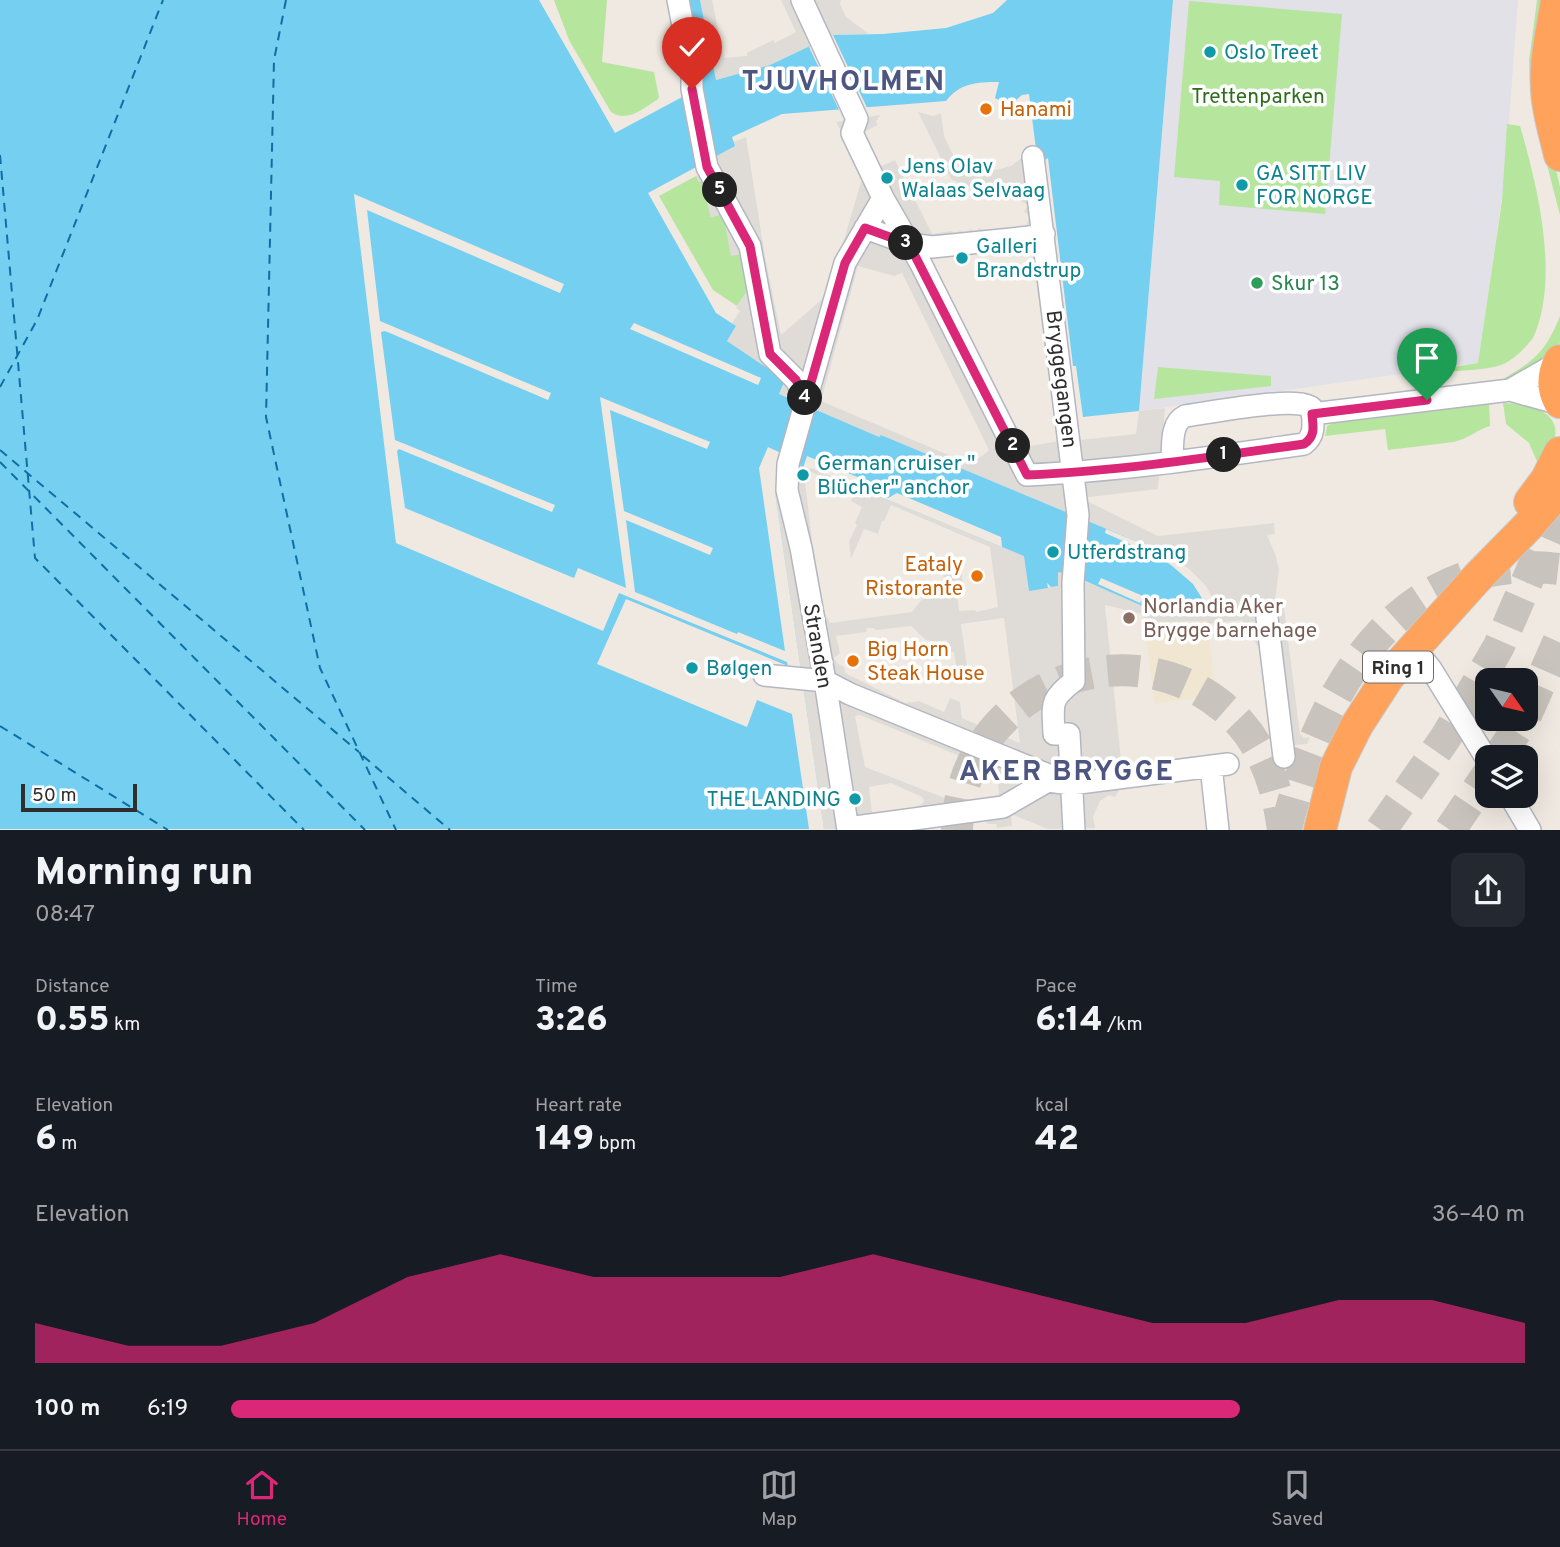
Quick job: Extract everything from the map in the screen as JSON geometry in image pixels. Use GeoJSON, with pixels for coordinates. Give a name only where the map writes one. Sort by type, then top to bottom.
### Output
{"type":"FeatureCollection","features":[{"type":"Feature","properties":{"kind":"highway"},"geometry":{"type":"LineString","coordinates":[[1557,0],[1549,49],[1547,99],[1560,155]]}},
{"type":"Feature","properties":{"kind":"highway"},"geometry":{"type":"LineString","coordinates":[[1560,362],[1554,379],[1554,389],[1560,403]]}},
{"type":"Feature","properties":{"kind":"highway","name":"Ring 1"},"geometry":{"type":"LineString","coordinates":[[1476,579],[1547,478],[1560,453]]}},
{"type":"Feature","properties":{"kind":"highway","name":"Ring 1"},"geometry":{"type":"LineString","coordinates":[[1320,830],[1328,793],[1345,747],[1388,677],[1560,489]]}},
{"type":"Feature","properties":{"kind":"street"},"geometry":{"type":"LineString","coordinates":[[678,0],[707,167],[750,246],[770,354],[796,380],[806,400]]}},
{"type":"Feature","properties":{"kind":"street"},"geometry":{"type":"LineString","coordinates":[[802,0],[857,119],[852,132],[883,198],[1027,475],[1074,473],[1172,462],[1304,444],[1312,438],[1313,432],[1310,405],[1281,403],[1185,416],[1179,419],[1175,426],[1172,462]]}},
{"type":"Feature","properties":{"kind":"street"},"geometry":{"type":"LineString","coordinates":[[811,21],[823,0]]}},
{"type":"Feature","properties":{"kind":"street","name":"Bryggegangen"},"geometry":{"type":"LineString","coordinates":[[1033,157],[1078,517],[1074,576],[1074,681],[1059,692],[1053,704],[1054,734],[1069,734],[1071,785]]}},
{"type":"Feature","properties":{"kind":"street","name":"Stranden"},"geometry":{"type":"LineString","coordinates":[[848,829],[825,681],[801,548],[787,490],[788,464],[845,263],[883,198]]}},
{"type":"Feature","properties":{"kind":"street"},"geometry":{"type":"LineString","coordinates":[[865,228],[909,244],[932,247],[1044,234]]}},
{"type":"Feature","properties":{"kind":"street"},"geometry":{"type":"LineString","coordinates":[[1510,390],[1560,362]]}},
{"type":"Feature","properties":{"kind":"street"},"geometry":{"type":"LineString","coordinates":[[1312,414],[1510,390],[1560,403]]}},
{"type":"Feature","properties":{"kind":"street"},"geometry":{"type":"LineString","coordinates":[[1267,618],[1284,757]]}},
{"type":"Feature","properties":{"kind":"street"},"geometry":{"type":"LineString","coordinates":[[1415,649],[1431,669],[1478,745]]}},
{"type":"Feature","properties":{"kind":"street"},"geometry":{"type":"LineString","coordinates":[[764,675],[825,681],[850,694],[1071,785]]}},
{"type":"Feature","properties":{"kind":"street"},"geometry":{"type":"LineString","coordinates":[[848,829],[1003,807],[1048,780],[1071,785],[1219,765],[1219,830]]}},
{"type":"Feature","properties":{"kind":"street"},"geometry":{"type":"LineString","coordinates":[[1071,785],[1074,830]]}},
{"type":"Feature","properties":{"kind":"street"},"geometry":{"type":"LineString","coordinates":[[1517,808],[1531,830]]}},
{"type":"Feature","properties":{"kind":"shaded area"},"geometry":{"type":"Polygon","coordinates":[[[700,0],[712,0],[724,58],[747,56],[747,53],[773,40],[775,43],[796,32],[781,0],[841,0],[846,17],[869,34],[833,35],[770,65],[716,80],[700,0]]]}},
{"type":"Feature","properties":{"kind":"shaded area"},"geometry":{"type":"Polygon","coordinates":[[[1173,0],[1518,0],[1505,176],[1478,363],[1139,411],[1173,0]]]}},
{"type":"Feature","properties":{"kind":"shaded area"},"geometry":{"type":"Polygon","coordinates":[[[918,112],[933,116],[941,113],[944,136],[961,165],[963,163],[975,170],[996,170],[1011,166],[1023,157],[1051,231],[1080,440],[1136,434],[1139,411],[1165,408],[1158,489],[1081,498],[1158,536],[1274,523],[1275,534],[1267,535],[1279,570],[1275,601],[1283,600],[1300,734],[1304,738],[1310,737],[1307,744],[1274,747],[1261,652],[1242,620],[1207,624],[1207,621],[1158,622],[1144,618],[1143,614],[1105,605],[1124,789],[1119,790],[1115,797],[1109,795],[1100,801],[1093,817],[1095,828],[1048,829],[1011,814],[1012,826],[997,828],[996,824],[988,824],[983,819],[883,829],[824,829],[775,492],[793,464],[813,469],[1025,556],[1029,590],[1058,586],[1058,572],[1179,616],[1218,610],[1175,560],[1155,549],[881,435],[879,438],[779,394],[784,380],[727,341],[736,327],[732,323],[740,311],[736,308],[748,289],[742,254],[731,256],[723,214],[711,217],[702,181],[699,182],[696,176],[703,173],[710,159],[734,146],[733,142],[746,137],[765,257],[781,335],[828,294],[861,182],[868,181],[836,122],[880,115],[876,122],[878,125],[860,134],[875,169],[895,160],[932,234],[951,231],[957,235],[960,230],[967,234],[970,229],[976,233],[979,228],[994,233],[998,228],[1004,231],[1007,227],[1014,231],[1017,226],[1023,230],[1031,216],[1024,212],[1028,205],[1008,194],[1005,198],[992,190],[989,194],[976,186],[973,190],[951,179],[918,112]],[[1031,245],[945,252],[932,260],[1024,447],[1059,441],[1031,245]],[[858,266],[821,401],[965,462],[978,459],[989,450],[902,273],[894,276],[858,266]],[[809,471],[804,472],[821,618],[827,617],[830,623],[912,612],[922,599],[946,596],[943,573],[946,562],[961,569],[964,592],[957,593],[959,611],[976,612],[998,607],[990,547],[891,505],[878,534],[864,529],[851,559],[849,542],[862,507],[851,501],[855,490],[809,471]],[[1004,618],[961,624],[968,674],[957,670],[954,652],[949,652],[947,640],[926,640],[911,626],[876,630],[867,628],[866,632],[836,636],[840,653],[834,658],[844,667],[845,673],[905,703],[919,701],[944,712],[950,698],[960,702],[962,718],[1020,743],[1004,618]],[[860,715],[855,716],[865,767],[945,798],[946,810],[1000,803],[998,785],[1001,773],[860,715]],[[891,783],[869,787],[872,812],[894,818],[924,801],[922,797],[891,783]]]}},
{"type":"Feature","properties":{"kind":"shaded area"},"geometry":{"type":"Polygon","coordinates":[[[1154,621],[1207,621],[1216,695],[1155,704],[1146,638],[1154,621]]]}},
{"type":"Feature","properties":{"kind":"green space"},"geometry":{"type":"Polygon","coordinates":[[[554,0],[607,0],[602,62],[654,72],[659,97],[657,100],[629,115],[611,112],[569,40],[554,0]]]}},
{"type":"Feature","properties":{"kind":"green space"},"geometry":{"type":"Polygon","coordinates":[[[1537,0],[1549,0],[1544,120],[1560,187],[1560,215],[1531,103],[1529,61],[1537,0]]]}},
{"type":"Feature","properties":{"kind":"green space","name":"Trettenparken"},"geometry":{"type":"Polygon","coordinates":[[[1189,1],[1342,14],[1325,214],[1219,205],[1220,181],[1174,177],[1189,1]]]}},
{"type":"Feature","properties":{"kind":"green space"},"geometry":{"type":"Polygon","coordinates":[[[1507,124],[1520,126],[1539,205],[1545,262],[1541,315],[1533,338],[1506,363],[1487,368],[1442,372],[1442,369],[1478,363],[1502,201],[1507,124]]]}},
{"type":"Feature","properties":{"kind":"green space"},"geometry":{"type":"Polygon","coordinates":[[[696,176],[699,182],[702,181],[711,217],[723,214],[743,254],[749,289],[737,306],[713,290],[659,196],[696,176]]]}},
{"type":"Feature","properties":{"kind":"green space"},"geometry":{"type":"Polygon","coordinates":[[[1560,316],[1560,343],[1552,355],[1515,379],[1500,381],[1537,355],[1549,339],[1560,316]]]}},
{"type":"Feature","properties":{"kind":"green space"},"geometry":{"type":"Polygon","coordinates":[[[1158,367],[1271,376],[1271,386],[1154,399],[1158,367]]]}},
{"type":"Feature","properties":{"kind":"green space"},"geometry":{"type":"Polygon","coordinates":[[[1489,403],[1490,426],[1454,442],[1388,450],[1385,429],[1325,436],[1327,426],[1336,421],[1489,403]]]}},
{"type":"Feature","properties":{"kind":"green space"},"geometry":{"type":"Polygon","coordinates":[[[1503,403],[1530,406],[1552,420],[1555,437],[1539,466],[1529,443],[1506,424],[1503,403]]]}},
{"type":"Feature","properties":{"kind":"water"},"geometry":{"type":"Polygon","coordinates":[[[0,0],[539,0],[615,133],[699,88],[681,0],[700,0],[716,80],[770,65],[833,35],[946,28],[993,13],[1007,0],[1173,0],[1139,411],[1083,417],[1076,366],[1073,366],[1048,158],[1043,161],[1037,157],[1029,94],[1022,95],[1009,106],[995,98],[999,82],[983,82],[957,90],[946,101],[782,114],[732,137],[735,146],[648,193],[716,313],[736,326],[727,341],[785,380],[779,394],[1155,549],[1192,574],[1207,590],[1219,610],[1194,615],[1163,615],[1074,576],[1058,572],[1058,586],[1051,587],[1047,583],[1048,588],[1029,591],[1024,556],[813,469],[793,464],[795,489],[775,492],[824,829],[0,829],[0,0]]]}},
{"type":"Feature","properties":{"kind":"pier"},"geometry":{"type":"Polygon","coordinates":[[[833,35],[869,112],[841,114],[809,47],[833,35]]]}},
{"type":"Feature","properties":{"kind":"pier"},"geometry":{"type":"Polygon","coordinates":[[[354,194],[564,284],[560,293],[367,210],[380,321],[551,393],[548,400],[385,331],[381,332],[395,440],[555,505],[552,512],[399,449],[397,451],[405,508],[574,578],[578,568],[626,588],[600,397],[710,442],[707,449],[610,410],[624,511],[713,548],[710,555],[626,520],[635,592],[785,651],[759,468],[768,447],[781,453],[793,465],[795,489],[775,492],[824,829],[809,829],[792,714],[757,700],[747,727],[597,664],[626,599],[788,666],[787,662],[619,593],[603,631],[396,543],[354,194]]]}},
{"type":"Feature","properties":{"kind":"pier"},"geometry":{"type":"Polygon","coordinates":[[[634,323],[761,378],[759,383],[758,385],[630,329],[634,323]]]}},
{"type":"Feature","properties":{"kind":"pier"},"geometry":{"type":"Polygon","coordinates":[[[807,456],[867,481],[865,487],[888,498],[897,493],[1001,537],[1002,547],[813,469],[803,468],[807,456]]]}},
{"type":"Feature","properties":{"kind":"pier"},"geometry":{"type":"Polygon","coordinates":[[[1106,529],[1155,549],[1188,568],[1206,586],[1219,610],[1179,616],[1163,615],[1151,609],[1153,604],[1162,608],[1173,608],[1205,603],[1193,584],[1171,565],[1105,533],[1106,529]]]}},
{"type":"Feature","properties":{"kind":"pier"},"geometry":{"type":"Polygon","coordinates":[[[1101,578],[1143,596],[1140,603],[1098,584],[1101,578]]]}},
{"type":"Feature","properties":{"kind":"pier"},"geometry":{"type":"Polygon","coordinates":[[[793,796],[794,803],[738,808],[738,801],[793,796]]]}},
{"type":"Feature","properties":{"kind":"ferry route"},"geometry":{"type":"LineString","coordinates":[[0,387],[37,320],[163,0]]}},
{"type":"Feature","properties":{"kind":"ferry route"},"geometry":{"type":"LineString","coordinates":[[286,0],[274,60],[266,417],[320,668],[396,830]]}},
{"type":"Feature","properties":{"kind":"ferry route"},"geometry":{"type":"LineString","coordinates":[[0,155],[35,558],[304,830]]}},
{"type":"Feature","properties":{"kind":"ferry route"},"geometry":{"type":"LineString","coordinates":[[0,450],[359,752]]}},
{"type":"Feature","properties":{"kind":"ferry route"},"geometry":{"type":"LineString","coordinates":[[0,462],[365,830]]}},
{"type":"Feature","properties":{"kind":"ferry route"},"geometry":{"type":"LineString","coordinates":[[0,726],[168,830]]}},
{"type":"Feature","properties":{"kind":"ferry route"},"geometry":{"type":"LineString","coordinates":[[363,756],[450,830]]}},
{"type":"Feature","properties":{"kind":"tunnel"},"geometry":{"type":"LineString","coordinates":[[1381,830],[1446,737],[1499,646],[1547,535],[1560,483]]}},
{"type":"Feature","properties":{"kind":"tunnel"},"geometry":{"type":"LineString","coordinates":[[1286,829],[1320,728],[1344,681],[1375,640],[1411,606],[1453,582],[1503,569],[1560,569]]}},
{"type":"Feature","properties":{"kind":"tunnel"},"geometry":{"type":"LineString","coordinates":[[1538,688],[1560,638]]}},
{"type":"Feature","properties":{"kind":"tunnel"},"geometry":{"type":"LineString","coordinates":[[957,830],[966,779],[989,737],[1022,704],[1062,681],[1108,671],[1154,674],[1200,691],[1240,723],[1264,759],[1278,801],[1283,830]]}},
{"type":"Feature","properties":{"kind":"tunnel"},"geometry":{"type":"LineString","coordinates":[[1507,745],[1515,732]]}},
{"type":"Feature","properties":{"kind":"tunnel"},"geometry":{"type":"LineString","coordinates":[[1450,830],[1475,793]]}},
{"type":"Feature","properties":{"kind":"place","name":"Oslo Treet"},"geometry":{"type":"Point","coordinates":[1210,52]}},
{"type":"Feature","properties":{"kind":"place","name":"Hanami"},"geometry":{"type":"Point","coordinates":[986,109]}},
{"type":"Feature","properties":{"kind":"place","name":"Jens Olav Walaas Selvaag"},"geometry":{"type":"Point","coordinates":[887,178]}},
{"type":"Feature","properties":{"kind":"place","name":"GA SITT LIV FOR NORGE"},"geometry":{"type":"Point","coordinates":[1242,185]}},
{"type":"Feature","properties":{"kind":"place","name":"Galleri Brandstrup"},"geometry":{"type":"Point","coordinates":[962,258]}},
{"type":"Feature","properties":{"kind":"place","name":"Skur 13"},"geometry":{"type":"Point","coordinates":[1257,283]}},
{"type":"Feature","properties":{"kind":"place","name":"German cruiser \" Blücher\" anchor"},"geometry":{"type":"Point","coordinates":[803,475]}},
{"type":"Feature","properties":{"kind":"place","name":"Utferdstrang"},"geometry":{"type":"Point","coordinates":[1053,552]}},
{"type":"Feature","properties":{"kind":"place","name":"Eataly Ristorante"},"geometry":{"type":"Point","coordinates":[977,576]}},
{"type":"Feature","properties":{"kind":"place","name":"Norlandia Aker Brygge barnehage"},"geometry":{"type":"Point","coordinates":[1129,618]}},
{"type":"Feature","properties":{"kind":"place","name":"Big Horn Steak House"},"geometry":{"type":"Point","coordinates":[853,661]}},
{"type":"Feature","properties":{"kind":"place","name":"Bølgen"},"geometry":{"type":"Point","coordinates":[692,668]}},
{"type":"Feature","properties":{"kind":"place","name":"THE LANDING"},"geometry":{"type":"Point","coordinates":[855,799]}},
{"type":"Feature","properties":{"kind":"district","name":"TJUVHOLMEN"},"geometry":{"type":"Point","coordinates":[844,80]}},
{"type":"Feature","properties":{"kind":"district","name":"AKER BRYGGE"},"geometry":{"type":"Point","coordinates":[1067,770]}},
{"type":"Feature","properties":{"kind":"route"},"geometry":{"type":"LineString","coordinates":[[692,89],[707,167],[750,246],[770,354],[796,380],[806,400],[845,263],[865,228],[909,244],[1027,475],[1145,466],[1304,444],[1312,438],[1312,414],[1427,400]]}}]}
